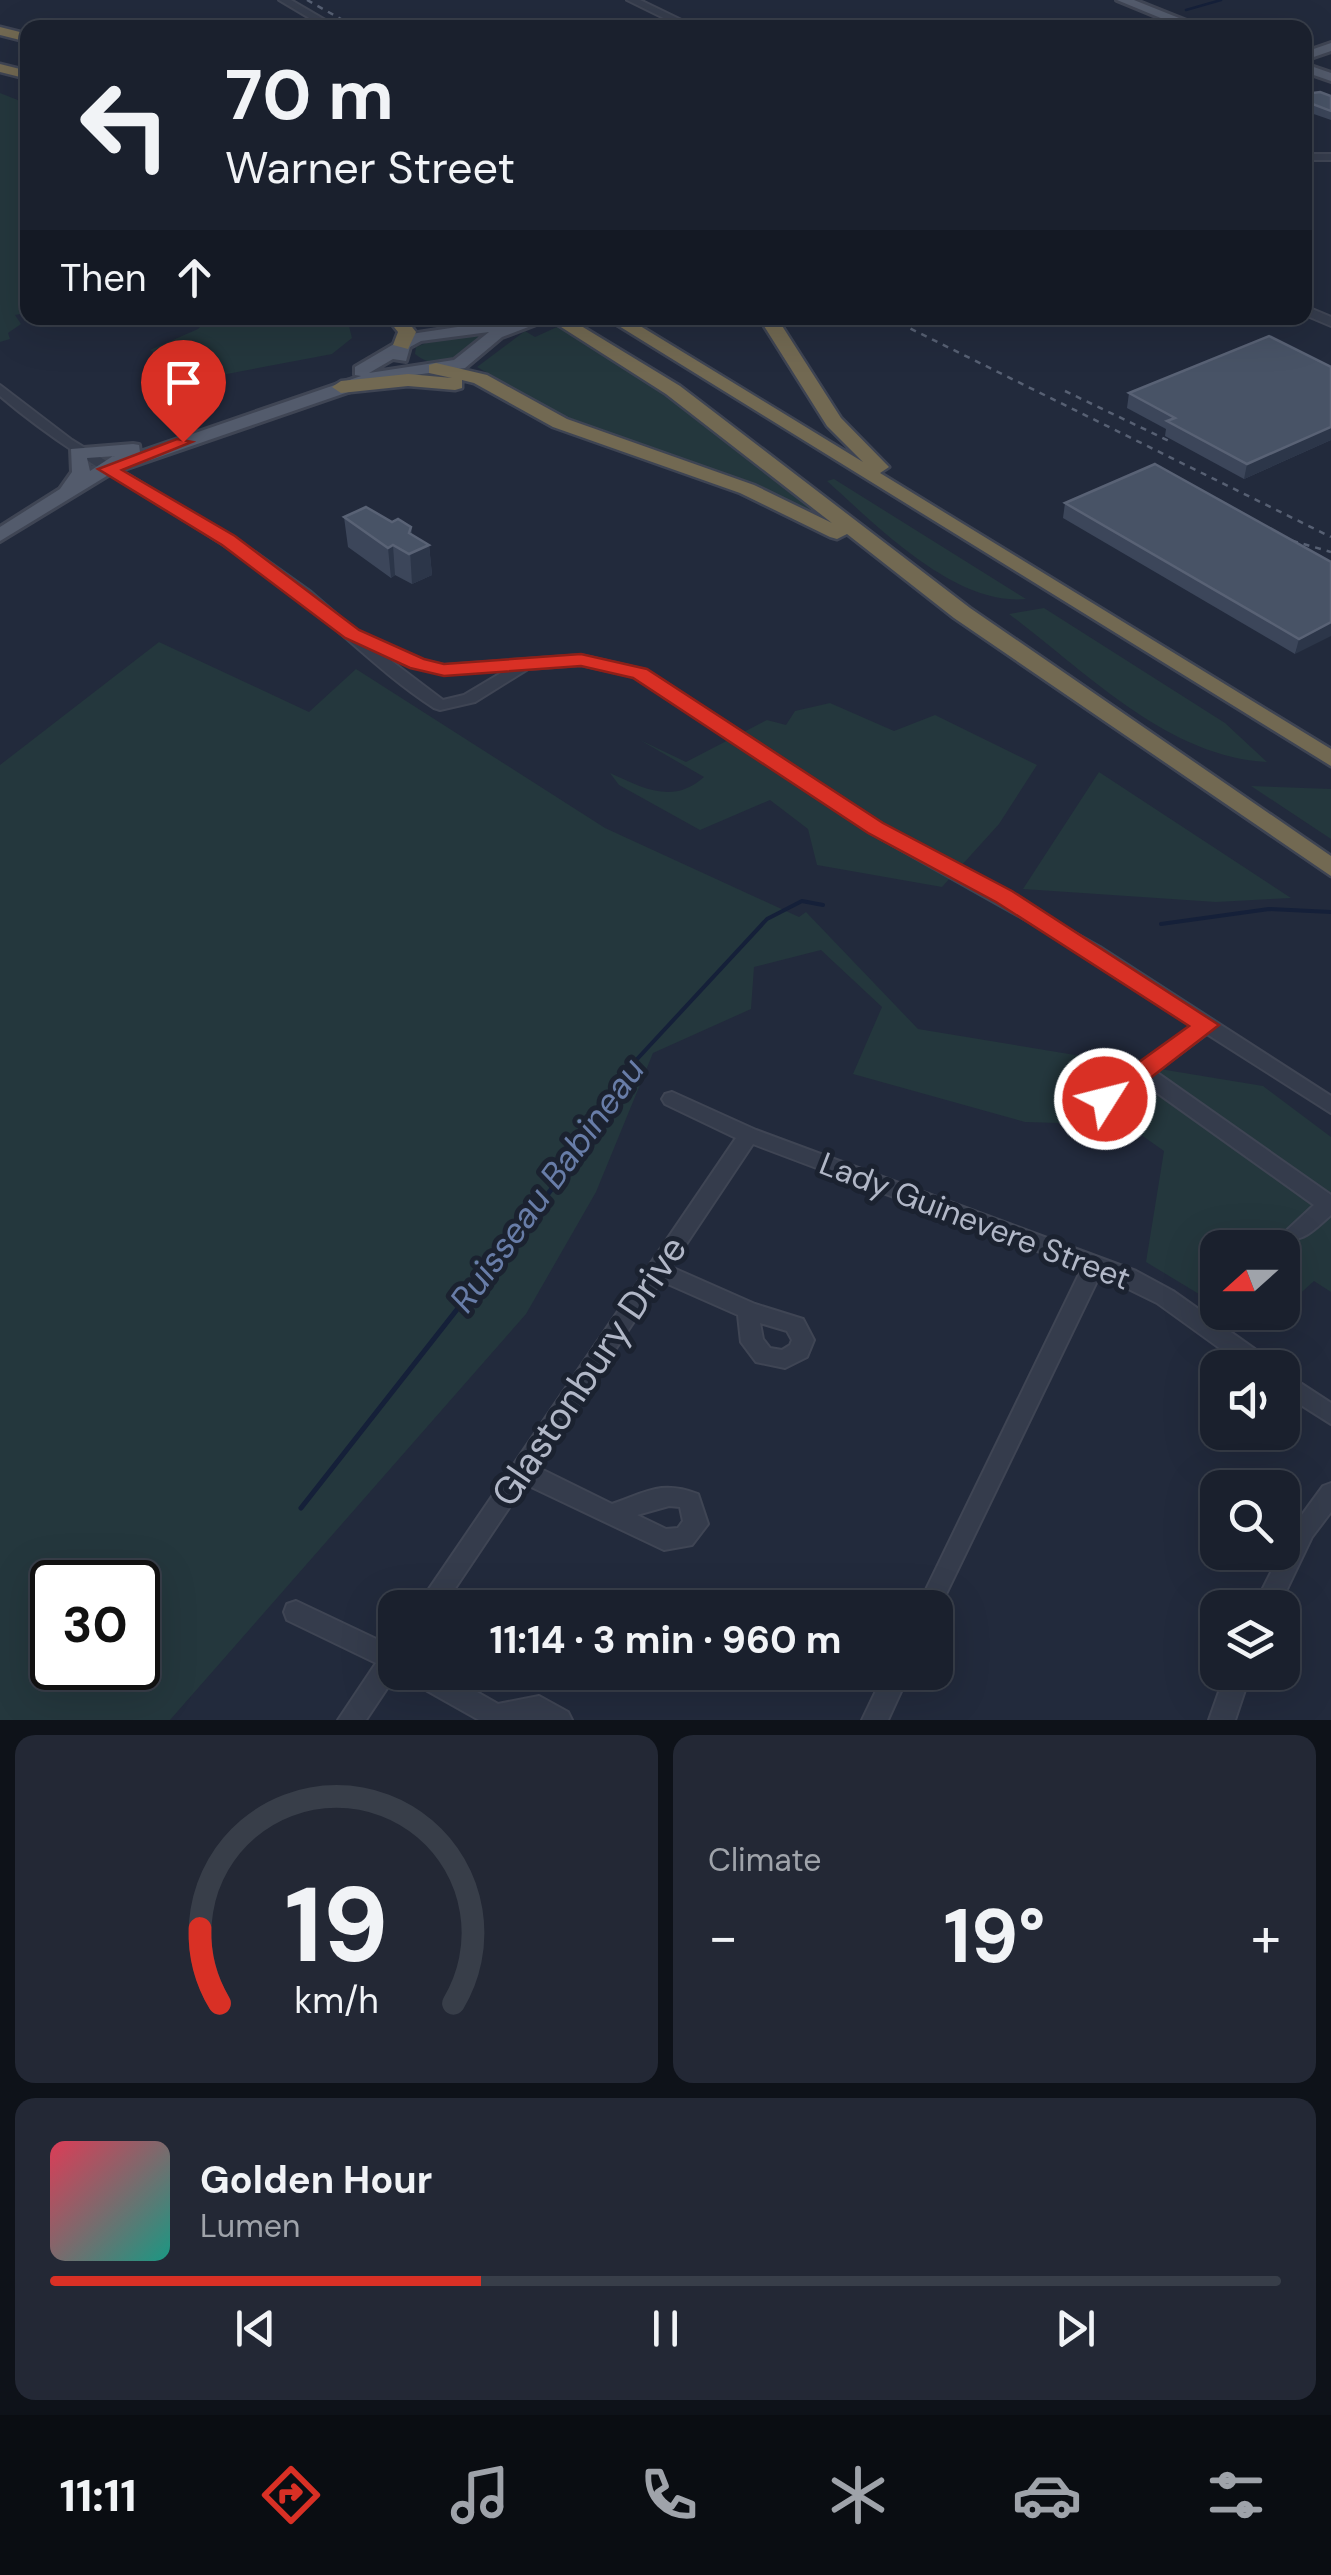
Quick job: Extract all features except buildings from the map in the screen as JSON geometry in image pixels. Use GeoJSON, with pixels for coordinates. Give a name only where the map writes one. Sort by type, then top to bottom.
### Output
{"type":"FeatureCollection","features":[{"type":"Feature","properties":{"kind":"highway"},"geometry":{"type":"LineString","coordinates":[[400,347],[407,332],[402,325]]}},
{"type":"Feature","properties":{"kind":"highway"},"geometry":{"type":"LineString","coordinates":[[567,325],[673,390],[962,613]]}},
{"type":"Feature","properties":{"kind":"highway"},"geometry":{"type":"LineString","coordinates":[[626,325],[1331,759]]}},
{"type":"Feature","properties":{"kind":"highway"},"geometry":{"type":"LineString","coordinates":[[772,325],[834,422],[862,453],[1060,592]]}},
{"type":"Feature","properties":{"kind":"highway"},"geometry":{"type":"LineString","coordinates":[[431,369],[480,380],[540,414]]}},
{"type":"Feature","properties":{"kind":"highway"},"geometry":{"type":"LineString","coordinates":[[341,387],[437,381],[462,385],[773,500],[860,546],[962,613],[1331,868]]}},
{"type":"Feature","properties":{"kind":"main road"},"geometry":{"type":"LineString","coordinates":[[1123,0],[1177,20]]}},
{"type":"Feature","properties":{"kind":"main road"},"geometry":{"type":"LineString","coordinates":[[0,535],[69,489],[155,444],[359,372],[418,337],[505,325]]}},
{"type":"Feature","properties":{"kind":"main road"},"geometry":{"type":"LineString","coordinates":[[107,469],[341,387],[395,371],[459,364],[486,340],[513,325]]}},
{"type":"Feature","properties":{"kind":"main road"},"geometry":{"type":"LineString","coordinates":[[400,347],[405,364],[431,369]]}},
{"type":"Feature","properties":{"kind":"main road"},"geometry":{"type":"LineString","coordinates":[[69,489],[81,472],[77,453],[155,444]]}},
{"type":"Feature","properties":{"kind":"street"},"geometry":{"type":"LineString","coordinates":[[284,0],[320,20]]}},
{"type":"Feature","properties":{"kind":"street"},"geometry":{"type":"LineString","coordinates":[[632,0],[675,20]]}},
{"type":"Feature","properties":{"kind":"street"},"geometry":{"type":"LineString","coordinates":[[0,389],[77,453],[228,540],[440,705],[469,699],[525,666]]}},
{"type":"Feature","properties":{"kind":"street"},"geometry":{"type":"LineString","coordinates":[[352,634],[417,664],[444,670],[581,660],[621,667],[649,678],[876,828],[1094,951],[1331,1106]]}},
{"type":"Feature","properties":{"kind":"street"},"geometry":{"type":"LineString","coordinates":[[1105,1099],[1207,1025]]}},
{"type":"Feature","properties":{"kind":"street"},"geometry":{"type":"LineString","coordinates":[[1142,1072],[1330,1204],[1298,1230]]}},
{"type":"Feature","properties":{"kind":"street","name":"Lady Guinevere Street"},"geometry":{"type":"LineString","coordinates":[[672,1100],[749,1135],[1094,1265],[1165,1297],[1239,1350]]}},
{"type":"Feature","properties":{"kind":"street","name":"Glastonbury Drive"},"geometry":{"type":"LineString","coordinates":[[440,1590],[749,1135]]}},
{"type":"Feature","properties":{"kind":"street"},"geometry":{"type":"LineString","coordinates":[[938,1590],[1094,1265]]}},
{"type":"Feature","properties":{"kind":"street"},"geometry":{"type":"LineString","coordinates":[[657,1270],[748,1310]]}},
{"type":"Feature","properties":{"kind":"street"},"geometry":{"type":"LineString","coordinates":[[1300,1393],[1331,1415]]}},
{"type":"Feature","properties":{"kind":"street"},"geometry":{"type":"LineString","coordinates":[[522,1471],[612,1514]]}},
{"type":"Feature","properties":{"kind":"street"},"geometry":{"type":"LineString","coordinates":[[1274,1590],[1304,1530],[1331,1494]]}},
{"type":"Feature","properties":{"kind":"street"},"geometry":{"type":"LineString","coordinates":[[296,1612],[378,1650]]}},
{"type":"Feature","properties":{"kind":"street"},"geometry":{"type":"LineString","coordinates":[[351,1720],[378,1681]]}},
{"type":"Feature","properties":{"kind":"street"},"geometry":{"type":"LineString","coordinates":[[449,1690],[497,1718],[539,1708],[559,1720]]}},
{"type":"Feature","properties":{"kind":"street"},"geometry":{"type":"LineString","coordinates":[[875,1720],[889,1690]]}},
{"type":"Feature","properties":{"kind":"street"},"geometry":{"type":"LineString","coordinates":[[1222,1720],[1233,1690]]}},
{"type":"Feature","properties":{"kind":"shaded area"},"geometry":{"type":"Polygon","coordinates":[[[0,93],[20,101],[20,314],[15,315],[20,325],[8,333],[10,339],[0,342],[0,93]]]}},
{"type":"Feature","properties":{"kind":"shaded area"},"geometry":{"type":"Polygon","coordinates":[[[202,325],[349,325],[352,338],[332,354],[195,380],[150,350],[202,325]]]}},
{"type":"Feature","properties":{"kind":"shaded area"},"geometry":{"type":"Polygon","coordinates":[[[554,325],[562,325],[633,371],[826,521],[555,412],[477,367],[525,331],[535,337],[557,327],[554,325]]]}},
{"type":"Feature","properties":{"kind":"shaded area"},"geometry":{"type":"Polygon","coordinates":[[[492,334],[445,362],[425,360],[415,354],[416,347],[438,338],[492,334]]]}},
{"type":"Feature","properties":{"kind":"shaded area"},"geometry":{"type":"Polygon","coordinates":[[[834,479],[1026,599],[999,598],[945,577],[893,540],[827,481],[834,479]]]}},
{"type":"Feature","properties":{"kind":"shaded area"},"geometry":{"type":"Polygon","coordinates":[[[1044,608],[1225,723],[1267,762],[1230,757],[1161,728],[1098,685],[1009,614],[1044,608]]]}},
{"type":"Feature","properties":{"kind":"shaded area"},"geometry":{"type":"Polygon","coordinates":[[[159,642],[309,712],[356,669],[605,828],[799,917],[806,912],[918,1029],[1263,1086],[1331,1137],[1331,1292],[1314,1281],[1300,1294],[1300,1230],[1200,1230],[1200,1295],[1146,1262],[1164,1151],[1127,1125],[1025,1122],[853,1074],[882,1007],[821,950],[754,967],[751,1009],[653,1053],[596,1192],[526,1314],[170,1720],[0,1720],[0,765],[159,642]]]}},
{"type":"Feature","properties":{"kind":"shaded area"},"geometry":{"type":"Polygon","coordinates":[[[830,703],[894,731],[935,715],[1037,765],[999,824],[942,887],[817,865],[808,829],[770,800],[700,830],[619,785],[610,773],[658,791],[681,790],[704,777],[640,740],[686,762],[767,720],[786,725],[795,711],[830,703]]]}},
{"type":"Feature","properties":{"kind":"shaded area"},"geometry":{"type":"Polygon","coordinates":[[[1099,772],[1291,898],[1216,902],[1023,889],[1099,772]]]}},
{"type":"Feature","properties":{"kind":"shaded area"},"geometry":{"type":"Polygon","coordinates":[[[1251,786],[1331,789],[1331,839],[1251,786]]]}},
{"type":"Feature","properties":{"kind":"waterway"},"geometry":{"type":"LineString","coordinates":[[1186,10],[1221,0]]}},
{"type":"Feature","properties":{"kind":"waterway","name":"Ruisseau Babineau"},"geometry":{"type":"LineString","coordinates":[[600,1121],[627,1070],[767,919],[802,901],[823,905]]}},
{"type":"Feature","properties":{"kind":"waterway","name":"Ruisseau Babineau"},"geometry":{"type":"LineString","coordinates":[[1161,924],[1269,909],[1331,912]]}},
{"type":"Feature","properties":{"kind":"waterway","name":"Ruisseau Babineau"},"geometry":{"type":"LineString","coordinates":[[301,1508],[569,1167],[600,1121]]}},
{"type":"Feature","properties":{"kind":"railway"},"geometry":{"type":"LineString","coordinates":[[307,0],[343,20]]}},
{"type":"Feature","properties":{"kind":"railway"},"geometry":{"type":"LineString","coordinates":[[903,325],[1331,537]]}},
{"type":"Feature","properties":{"kind":"railway"},"geometry":{"type":"LineString","coordinates":[[1065,391],[1169,441]]}},
{"type":"Feature","properties":{"kind":"railway"},"geometry":{"type":"LineString","coordinates":[[1269,534],[1331,552]]}},
{"type":"Feature","properties":{"kind":"route"},"geometry":{"type":"LineString","coordinates":[[183,442],[133,463],[107,469],[228,540],[287,580],[352,634],[417,664],[444,670],[581,660],[640,674],[876,828],[1004,897],[1207,1025],[1105,1099]]}}]}
